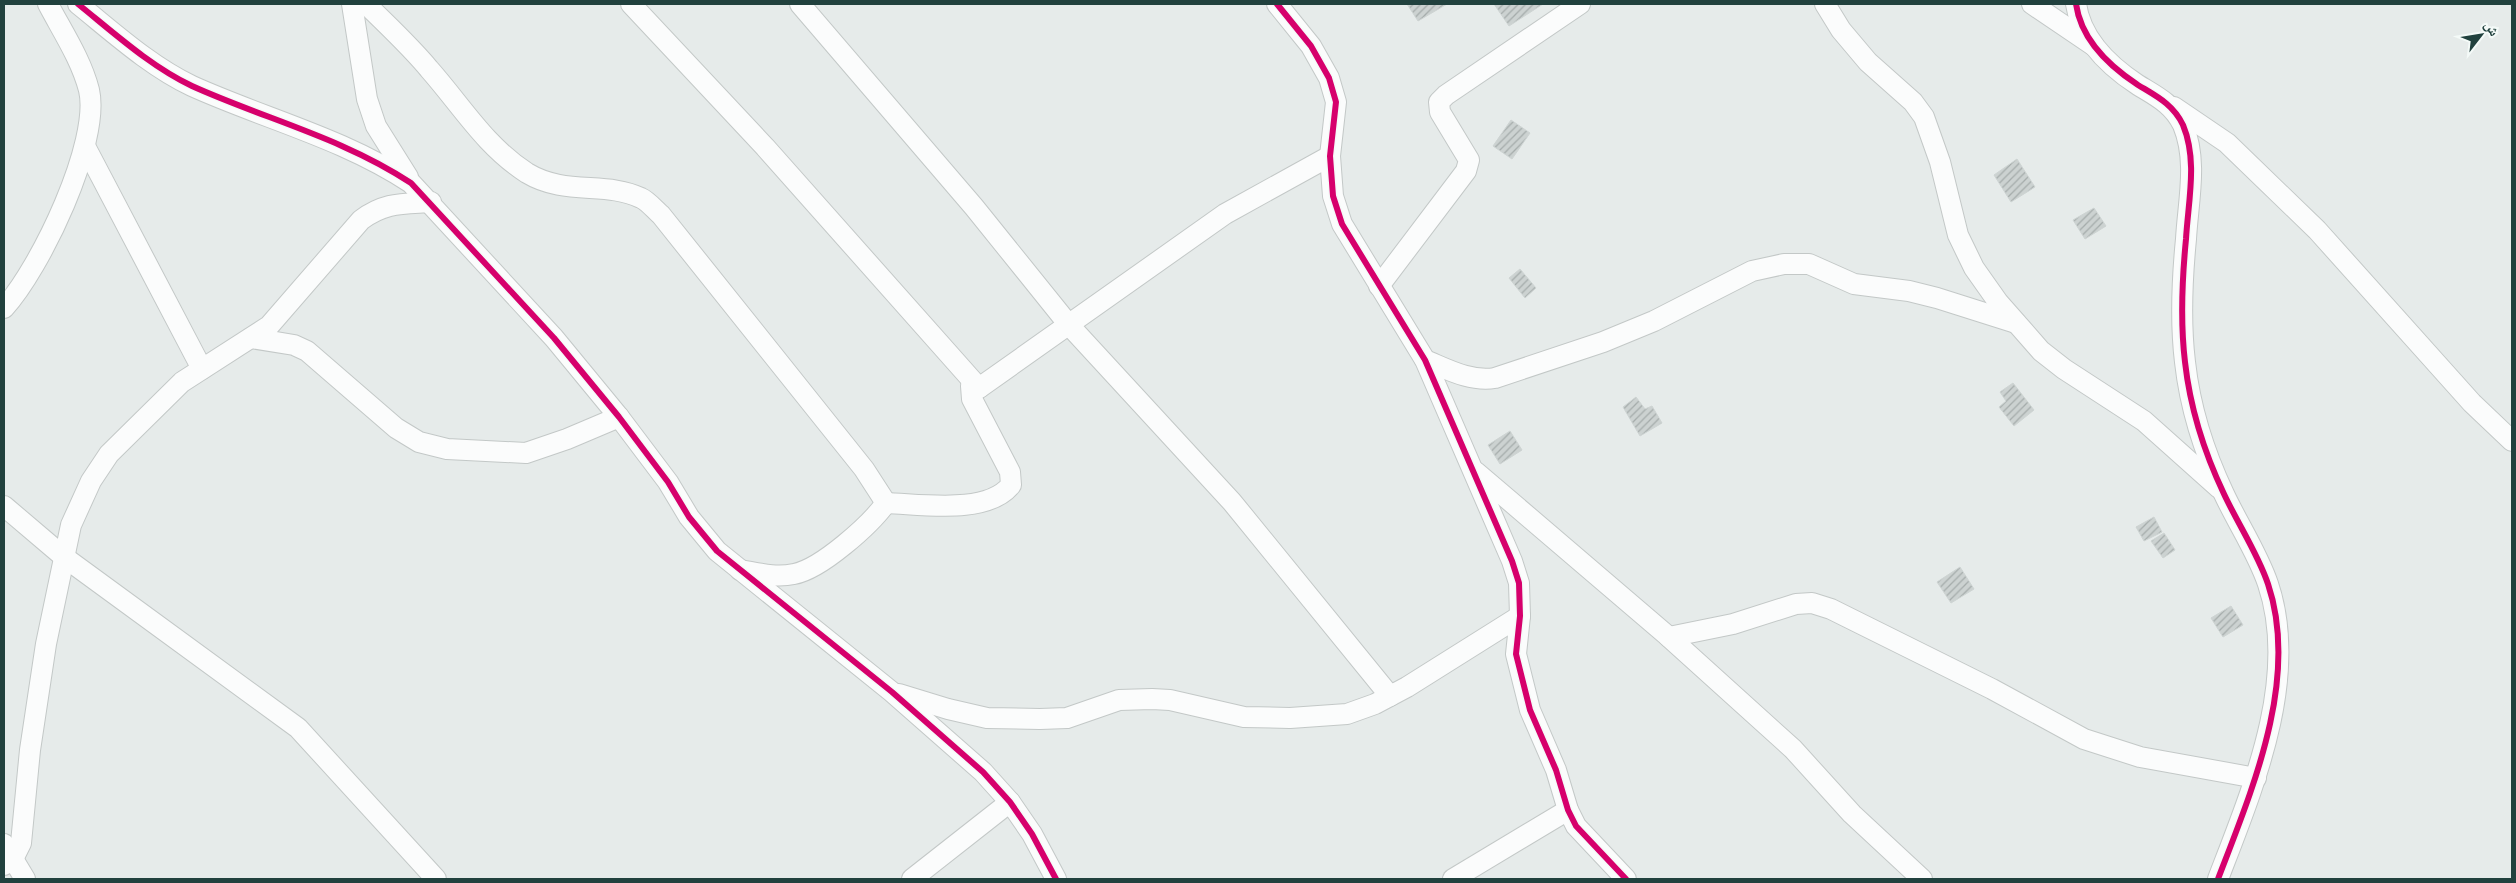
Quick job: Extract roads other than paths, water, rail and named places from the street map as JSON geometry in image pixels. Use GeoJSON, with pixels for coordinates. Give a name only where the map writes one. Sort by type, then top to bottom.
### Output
{"type":"FeatureCollection","features":[{"type":"Feature","properties":{"kind":"street"},"geometry":{"type":"LineString","coordinates":[[4,308],[30,273],[54,226],[86,148],[89,92],[83,70],[48,4]]}},
{"type":"Feature","properties":{"kind":"street"},"geometry":{"type":"LineString","coordinates":[[78,4],[170,74],[193,86],[322,136],[382,164],[411,182]]}},
{"type":"Feature","properties":{"kind":"street"},"geometry":{"type":"LineString","coordinates":[[352,4],[367,99],[376,126],[411,182],[554,338],[619,417],[668,482],[689,517],[717,551],[892,692],[983,772],[1010,802],[1032,834],[1056,879]]}},
{"type":"Feature","properties":{"kind":"street"},"geometry":{"type":"LineString","coordinates":[[366,4],[429,68],[468,119],[492,145],[528,173],[561,187],[615,191],[642,198],[667,223],[864,469],[886,503]]}},
{"type":"Feature","properties":{"kind":"street"},"geometry":{"type":"LineString","coordinates":[[631,4],[765,147],[979,388]]}},
{"type":"Feature","properties":{"kind":"street"},"geometry":{"type":"LineString","coordinates":[[800,4],[974,207],[1069,325],[1232,502],[1390,696]]}},
{"type":"Feature","properties":{"kind":"street"},"geometry":{"type":"LineString","coordinates":[[1277,4],[1311,46],[1329,78],[1336,102],[1330,156],[1333,196],[1342,224],[1424,360],[1473,469],[1519,584],[1520,616],[1516,654],[1520,677],[1530,710],[1556,770],[1568,810],[1576,826],[1626,879]]}},
{"type":"Feature","properties":{"kind":"street"},"geometry":{"type":"LineString","coordinates":[[1378,286],[1466,171],[1468,160],[1440,112],[1439,102],[1446,95],[1580,4]]}},
{"type":"Feature","properties":{"kind":"street"},"geometry":{"type":"LineString","coordinates":[[1825,4],[1840,30],[1857,49],[1913,102],[1924,117],[1965,252],[1998,302],[2041,351],[2064,369],[2144,421],[2222,491]]}},
{"type":"Feature","properties":{"kind":"street"},"geometry":{"type":"LineString","coordinates":[[2032,4],[2094,46],[2113,66],[2227,143],[2317,230],[2472,403],[2512,441]]}},
{"type":"Feature","properties":{"kind":"street"},"geometry":{"type":"LineString","coordinates":[[2076,4],[2094,46]]}},
{"type":"Feature","properties":{"kind":"street"},"geometry":{"type":"LineString","coordinates":[[2168,103],[2182,125],[2189,150],[2191,189],[2181,320],[2185,365],[2204,443],[2222,491],[2268,582],[2277,618],[2280,653],[2272,705],[2256,778],[2218,879]]}},
{"type":"Feature","properties":{"kind":"street"},"geometry":{"type":"LineString","coordinates":[[86,148],[202,369]]}},
{"type":"Feature","properties":{"kind":"street"},"geometry":{"type":"LineString","coordinates":[[886,503],[968,505],[984,502],[1003,495],[1011,485],[1010,472],[972,399],[971,386],[979,388],[1225,214],[1330,156]]}},
{"type":"Feature","properties":{"kind":"street"},"geometry":{"type":"LineString","coordinates":[[25,879],[7,856],[21,842],[30,750],[46,644],[71,525],[91,480],[109,454],[182,382],[251,338],[275,320],[362,220],[374,210],[393,204],[431,202]]}},
{"type":"Feature","properties":{"kind":"street"},"geometry":{"type":"LineString","coordinates":[[1424,360],[1469,378],[1484,380],[1495,378],[1603,342],[1654,321],[1752,271],[1784,264],[1809,264],[1854,284],[1909,291],[2016,323]]}},
{"type":"Feature","properties":{"kind":"street"},"geometry":{"type":"LineString","coordinates":[[251,338],[294,345],[307,351],[396,428],[419,442],[447,449],[526,453],[568,439],[619,417]]}},
{"type":"Feature","properties":{"kind":"street"},"geometry":{"type":"LineString","coordinates":[[1473,469],[1669,637],[1793,749],[1852,814],[1922,879]]}},
{"type":"Feature","properties":{"kind":"street"},"geometry":{"type":"LineString","coordinates":[[737,569],[774,576],[809,570],[865,528],[886,503]]}},
{"type":"Feature","properties":{"kind":"street"},"geometry":{"type":"LineString","coordinates":[[4,506],[64,557],[298,728],[436,879]]}},
{"type":"Feature","properties":{"kind":"street"},"geometry":{"type":"LineString","coordinates":[[1669,637],[1734,624],[1796,604],[1812,603],[1831,609],[1867,627],[2084,739],[2140,757],[2256,778]]}},
{"type":"Feature","properties":{"kind":"street"},"geometry":{"type":"LineString","coordinates":[[892,692],[948,709],[987,718],[1040,720],[1068,718],[1119,700],[1152,699],[1170,700],[1244,717],[1290,718],[1347,714],[1375,704],[1390,696],[1520,616]]}},
{"type":"Feature","properties":{"kind":"street"},"geometry":{"type":"LineString","coordinates":[[912,879],[1010,802]]}},
{"type":"Feature","properties":{"kind":"street"},"geometry":{"type":"LineString","coordinates":[[1453,879],[1568,810]]}}]}
